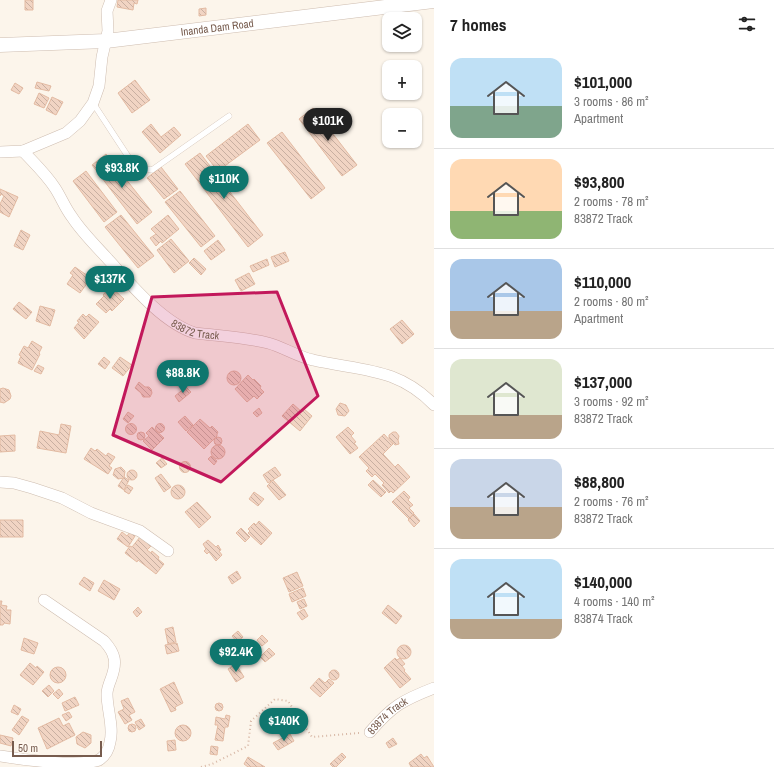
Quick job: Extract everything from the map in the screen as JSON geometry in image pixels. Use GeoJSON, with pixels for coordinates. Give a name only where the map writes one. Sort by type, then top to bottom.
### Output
{"type":"FeatureCollection","features":[{"type":"Feature","properties":{"kind":"street"},"geometry":{"type":"LineString","coordinates":[[0,152],[23,151],[66,133],[80,120],[93,103],[100,86],[102,57],[108,31],[107,12],[111,0]]}},
{"type":"Feature","properties":{"kind":"street","name":"Inanda Dam Road"},"geometry":{"type":"LineString","coordinates":[[0,46],[106,41],[434,1]]}},
{"type":"Feature","properties":{"kind":"street","name":"83872 Track"},"geometry":{"type":"LineString","coordinates":[[23,151],[50,181],[83,232],[149,303],[172,322],[195,333],[253,340],[269,344],[312,360],[383,373],[397,378],[418,390],[434,404]]}},
{"type":"Feature","properties":{"kind":"street"},"geometry":{"type":"LineString","coordinates":[[0,482],[14,483],[62,498],[91,513],[140,531],[168,550]]}},
{"type":"Feature","properties":{"kind":"street"},"geometry":{"type":"LineString","coordinates":[[0,756],[65,767],[89,764],[98,761],[106,752],[110,743],[111,733],[107,693],[115,664],[111,649],[104,641],[44,600]]}},
{"type":"Feature","properties":{"kind":"street","name":"83874 Track"},"geometry":{"type":"LineString","coordinates":[[370,732],[385,715],[398,704],[434,688]]}},
{"type":"Feature","properties":{"kind":"lane"},"geometry":{"type":"LineString","coordinates":[[93,103],[131,161],[138,166],[152,170],[229,116]]}},
{"type":"Feature","properties":{"kind":"path","name":"83874 Track"},"geometry":{"type":"LineString","coordinates":[[201,767],[212,764],[248,746],[251,721],[275,699],[288,702],[312,737],[370,732]]}},
{"type":"Feature","properties":{"kind":"highlighted area"},"geometry":{"type":"Polygon","coordinates":[[[277,292],[318,396],[221,482],[113,435],[152,297],[277,292]]]}},
{"type":"Feature","properties":{"kind":"building"},"geometry":{"type":"Polygon","coordinates":[[[25,0],[33,0],[33,10],[25,10],[25,0]]]}},
{"type":"Feature","properties":{"kind":"building"},"geometry":{"type":"Polygon","coordinates":[[[118,0],[138,0],[137,4],[134,3],[133,10],[117,7],[118,0]]]}},
{"type":"Feature","properties":{"kind":"building"},"geometry":{"type":"Polygon","coordinates":[[[206,8],[206,15],[199,16],[199,9],[206,8]]]}},
{"type":"Feature","properties":{"kind":"building"},"geometry":{"type":"Polygon","coordinates":[[[135,80],[150,100],[132,113],[118,93],[135,80]]]}},
{"type":"Feature","properties":{"kind":"building"},"geometry":{"type":"Polygon","coordinates":[[[37,82],[51,86],[49,91],[35,88],[37,82]]]}},
{"type":"Feature","properties":{"kind":"building"},"geometry":{"type":"Polygon","coordinates":[[[15,83],[23,88],[19,94],[11,90],[15,83]]]}},
{"type":"Feature","properties":{"kind":"building"},"geometry":{"type":"Polygon","coordinates":[[[39,93],[49,98],[44,108],[34,104],[39,93]]]}},
{"type":"Feature","properties":{"kind":"building"},"geometry":{"type":"Polygon","coordinates":[[[52,97],[63,102],[56,115],[46,110],[52,97]]]}},
{"type":"Feature","properties":{"kind":"building"},"geometry":{"type":"Polygon","coordinates":[[[313,108],[357,165],[342,176],[299,119],[313,108]]]}},
{"type":"Feature","properties":{"kind":"building"},"geometry":{"type":"Polygon","coordinates":[[[151,124],[161,137],[174,127],[181,135],[160,153],[142,132],[151,124]]]}},
{"type":"Feature","properties":{"kind":"building"},"geometry":{"type":"Polygon","coordinates":[[[248,124],[260,140],[218,171],[206,156],[248,124]]]}},
{"type":"Feature","properties":{"kind":"building"},"geometry":{"type":"Polygon","coordinates":[[[282,132],[325,188],[311,199],[267,143],[282,132]]]}},
{"type":"Feature","properties":{"kind":"building"},"geometry":{"type":"Polygon","coordinates":[[[200,153],[263,235],[248,247],[185,164],[200,153]]]}},
{"type":"Feature","properties":{"kind":"building"},"geometry":{"type":"Polygon","coordinates":[[[106,154],[152,212],[137,224],[92,165],[106,154]]]}},
{"type":"Feature","properties":{"kind":"building"},"geometry":{"type":"Polygon","coordinates":[[[161,167],[178,189],[164,199],[147,178],[161,167]]]}},
{"type":"Feature","properties":{"kind":"building"},"geometry":{"type":"Polygon","coordinates":[[[86,171],[117,212],[104,222],[73,181],[86,171]]]}},
{"type":"Feature","properties":{"kind":"building"},"geometry":{"type":"Polygon","coordinates":[[[0,189],[18,197],[9,217],[0,212],[0,204],[4,196],[1,194],[0,196],[0,189]]]}},
{"type":"Feature","properties":{"kind":"building"},"geometry":{"type":"Polygon","coordinates":[[[180,191],[215,236],[201,247],[165,202],[180,191]]]}},
{"type":"Feature","properties":{"kind":"building"},"geometry":{"type":"Polygon","coordinates":[[[121,215],[154,256],[138,268],[105,227],[121,215]]]}},
{"type":"Feature","properties":{"kind":"building"},"geometry":{"type":"Polygon","coordinates":[[[168,215],[179,229],[156,246],[150,238],[156,234],[151,229],[168,215]]]}},
{"type":"Feature","properties":{"kind":"building"},"geometry":{"type":"Polygon","coordinates":[[[21,230],[30,235],[23,250],[14,246],[21,230]]]}},
{"type":"Feature","properties":{"kind":"building"},"geometry":{"type":"Polygon","coordinates":[[[171,239],[189,261],[174,273],[157,250],[171,239]]]}},
{"type":"Feature","properties":{"kind":"building"},"geometry":{"type":"Polygon","coordinates":[[[218,240],[225,250],[211,260],[204,251],[218,240]]]}},
{"type":"Feature","properties":{"kind":"building"},"geometry":{"type":"Polygon","coordinates":[[[285,252],[289,261],[275,267],[271,257],[285,252]]]}},
{"type":"Feature","properties":{"kind":"building"},"geometry":{"type":"Polygon","coordinates":[[[194,258],[206,269],[201,275],[189,263],[194,258]]]}},
{"type":"Feature","properties":{"kind":"building"},"geometry":{"type":"Polygon","coordinates":[[[267,259],[269,265],[253,272],[250,266],[267,259]]]}},
{"type":"Feature","properties":{"kind":"building"},"geometry":{"type":"Polygon","coordinates":[[[75,267],[91,278],[80,293],[67,284],[73,275],[70,273],[75,267]]]}},
{"type":"Feature","properties":{"kind":"building"},"geometry":{"type":"Polygon","coordinates":[[[249,273],[255,284],[241,291],[235,280],[249,273]]]}},
{"type":"Feature","properties":{"kind":"building"},"geometry":{"type":"Polygon","coordinates":[[[110,286],[124,299],[112,311],[110,309],[106,313],[96,304],[104,296],[103,295],[110,286]]]}},
{"type":"Feature","properties":{"kind":"building"},"geometry":{"type":"Polygon","coordinates":[[[19,302],[32,312],[26,319],[13,309],[19,302]]]}},
{"type":"Feature","properties":{"kind":"building"},"geometry":{"type":"Polygon","coordinates":[[[40,306],[55,310],[50,326],[36,321],[40,306]]]}},
{"type":"Feature","properties":{"kind":"building"},"geometry":{"type":"Polygon","coordinates":[[[83,314],[86,317],[89,314],[99,322],[84,339],[74,328],[79,322],[77,321],[83,314]]]}},
{"type":"Feature","properties":{"kind":"building"},"geometry":{"type":"Polygon","coordinates":[[[402,320],[414,334],[402,344],[390,329],[402,320]]]}},
{"type":"Feature","properties":{"kind":"building"},"geometry":{"type":"Polygon","coordinates":[[[32,341],[42,347],[32,370],[18,363],[21,356],[19,355],[24,346],[28,348],[32,341]]]}},
{"type":"Feature","properties":{"kind":"building"},"geometry":{"type":"Polygon","coordinates":[[[104,357],[110,362],[105,369],[98,364],[104,357]]]}},
{"type":"Feature","properties":{"kind":"building"},"geometry":{"type":"Polygon","coordinates":[[[120,357],[132,365],[123,376],[112,368],[120,357]]]}},
{"type":"Feature","properties":{"kind":"building"},"geometry":{"type":"Polygon","coordinates":[[[38,365],[44,368],[41,374],[34,371],[38,365]]]}},
{"type":"Feature","properties":{"kind":"building"},"geometry":{"type":"Polygon","coordinates":[[[234,371],[239,373],[241,378],[239,383],[234,385],[229,383],[227,378],[229,373],[234,371]]]}},
{"type":"Feature","properties":{"kind":"building"},"geometry":{"type":"Polygon","coordinates":[[[248,375],[261,386],[260,388],[264,392],[257,399],[254,396],[247,402],[235,389],[248,375]]]}},
{"type":"Feature","properties":{"kind":"building"},"geometry":{"type":"Polygon","coordinates":[[[139,382],[145,387],[149,387],[151,389],[152,393],[150,397],[143,397],[135,388],[139,382]]]}},
{"type":"Feature","properties":{"kind":"building"},"geometry":{"type":"Polygon","coordinates":[[[186,387],[191,392],[179,402],[175,396],[186,387]]]}},
{"type":"Feature","properties":{"kind":"building"},"geometry":{"type":"Polygon","coordinates":[[[3,388],[9,390],[11,396],[10,399],[4,403],[0,402],[0,389],[3,388]]]}},
{"type":"Feature","properties":{"kind":"building"},"geometry":{"type":"Polygon","coordinates":[[[340,403],[346,405],[349,411],[345,416],[338,415],[336,409],[340,403]]]}},
{"type":"Feature","properties":{"kind":"building"},"geometry":{"type":"Polygon","coordinates":[[[293,404],[302,412],[304,409],[312,416],[300,431],[282,416],[293,404]]]}},
{"type":"Feature","properties":{"kind":"building"},"geometry":{"type":"Polygon","coordinates":[[[259,408],[262,413],[257,417],[253,413],[259,408]]]}},
{"type":"Feature","properties":{"kind":"building"},"geometry":{"type":"Polygon","coordinates":[[[128,412],[134,416],[128,423],[123,419],[128,412]]]}},
{"type":"Feature","properties":{"kind":"building"},"geometry":{"type":"Polygon","coordinates":[[[185,416],[193,425],[186,431],[178,422],[185,416]]]}},
{"type":"Feature","properties":{"kind":"building"},"geometry":{"type":"Polygon","coordinates":[[[200,419],[210,428],[212,426],[218,432],[217,436],[204,449],[187,432],[200,419]]]}},
{"type":"Feature","properties":{"kind":"building"},"geometry":{"type":"Polygon","coordinates":[[[131,423],[135,425],[137,429],[135,433],[131,435],[127,433],[125,429],[127,425],[131,423]]]}},
{"type":"Feature","properties":{"kind":"building"},"geometry":{"type":"Polygon","coordinates":[[[61,424],[71,426],[66,453],[37,448],[40,431],[59,435],[61,424]]]}},
{"type":"Feature","properties":{"kind":"building"},"geometry":{"type":"Polygon","coordinates":[[[158,424],[162,424],[164,428],[162,432],[158,432],[156,430],[156,426],[158,424]]]}},
{"type":"Feature","properties":{"kind":"building"},"geometry":{"type":"Polygon","coordinates":[[[152,427],[164,438],[152,450],[143,441],[149,436],[146,433],[152,427]]]}},
{"type":"Feature","properties":{"kind":"building"},"geometry":{"type":"Polygon","coordinates":[[[348,427],[354,433],[351,436],[356,442],[354,443],[358,448],[350,454],[336,437],[348,427]]]}},
{"type":"Feature","properties":{"kind":"building"},"geometry":{"type":"Polygon","coordinates":[[[141,432],[144,433],[144,439],[141,440],[138,439],[137,436],[138,433],[141,432]]]}},
{"type":"Feature","properties":{"kind":"building"},"geometry":{"type":"Polygon","coordinates":[[[396,432],[399,436],[399,444],[395,445],[389,438],[389,435],[396,432]]]}},
{"type":"Feature","properties":{"kind":"building"},"geometry":{"type":"Polygon","coordinates":[[[384,434],[393,444],[383,454],[395,467],[398,464],[410,477],[393,493],[391,491],[389,493],[382,485],[384,483],[375,474],[372,477],[366,471],[369,468],[359,457],[384,434]]]}},
{"type":"Feature","properties":{"kind":"building"},"geometry":{"type":"Polygon","coordinates":[[[15,435],[15,451],[0,452],[0,436],[15,435]]]}},
{"type":"Feature","properties":{"kind":"building"},"geometry":{"type":"Polygon","coordinates":[[[216,437],[220,437],[222,441],[220,445],[216,445],[214,443],[214,439],[216,437]]]}},
{"type":"Feature","properties":{"kind":"building"},"geometry":{"type":"Polygon","coordinates":[[[218,445],[223,447],[225,452],[223,457],[218,459],[213,457],[211,452],[213,447],[218,445]]]}},
{"type":"Feature","properties":{"kind":"building"},"geometry":{"type":"Polygon","coordinates":[[[91,448],[95,451],[97,449],[106,456],[108,453],[115,457],[109,466],[112,468],[108,474],[84,459],[91,448]]]}},
{"type":"Feature","properties":{"kind":"building"},"geometry":{"type":"Polygon","coordinates":[[[211,456],[217,461],[214,465],[208,459],[211,456]]]}},
{"type":"Feature","properties":{"kind":"building"},"geometry":{"type":"Polygon","coordinates":[[[162,458],[167,464],[161,468],[156,463],[162,458]]]}},
{"type":"Feature","properties":{"kind":"building"},"geometry":{"type":"Polygon","coordinates":[[[185,461],[189,463],[191,467],[189,471],[185,473],[181,471],[179,467],[181,463],[185,461]]]}},
{"type":"Feature","properties":{"kind":"building"},"geometry":{"type":"Polygon","coordinates":[[[121,467],[125,471],[124,478],[118,479],[113,475],[115,469],[121,467]]]}},
{"type":"Feature","properties":{"kind":"building"},"geometry":{"type":"Polygon","coordinates":[[[275,467],[281,475],[268,483],[263,475],[275,467]]]}},
{"type":"Feature","properties":{"kind":"building"},"geometry":{"type":"Polygon","coordinates":[[[130,470],[134,470],[136,471],[136,479],[130,480],[127,477],[127,473],[130,470]]]}},
{"type":"Feature","properties":{"kind":"building"},"geometry":{"type":"Polygon","coordinates":[[[161,474],[171,487],[164,492],[155,478],[161,474]]]}},
{"type":"Feature","properties":{"kind":"building"},"geometry":{"type":"Polygon","coordinates":[[[124,477],[129,480],[124,490],[118,486],[124,477]]]}},
{"type":"Feature","properties":{"kind":"building"},"geometry":{"type":"Polygon","coordinates":[[[273,480],[286,495],[279,500],[267,486],[273,480]]]}},
{"type":"Feature","properties":{"kind":"building"},"geometry":{"type":"Polygon","coordinates":[[[373,480],[386,492],[381,497],[368,485],[373,480]]]}},
{"type":"Feature","properties":{"kind":"building"},"geometry":{"type":"Polygon","coordinates":[[[128,485],[133,488],[129,494],[124,491],[128,485]]]}},
{"type":"Feature","properties":{"kind":"building"},"geometry":{"type":"Polygon","coordinates":[[[178,485],[183,487],[185,492],[183,497],[178,499],[173,497],[171,492],[173,487],[178,485]]]}},
{"type":"Feature","properties":{"kind":"building"},"geometry":{"type":"Polygon","coordinates":[[[404,491],[410,497],[408,500],[413,505],[409,508],[414,513],[409,519],[392,502],[404,491]]]}},
{"type":"Feature","properties":{"kind":"building"},"geometry":{"type":"Polygon","coordinates":[[[254,492],[264,499],[258,506],[249,499],[254,492]]]}},
{"type":"Feature","properties":{"kind":"building"},"geometry":{"type":"Polygon","coordinates":[[[197,502],[211,517],[199,528],[185,512],[197,502]]]}},
{"type":"Feature","properties":{"kind":"building"},"geometry":{"type":"Polygon","coordinates":[[[414,514],[420,521],[414,527],[408,520],[414,514]]]}},
{"type":"Feature","properties":{"kind":"building"},"geometry":{"type":"Polygon","coordinates":[[[0,520],[23,520],[23,537],[0,537],[0,520]]]}},
{"type":"Feature","properties":{"kind":"building"},"geometry":{"type":"Polygon","coordinates":[[[259,521],[272,533],[261,545],[248,533],[250,531],[248,529],[254,523],[256,525],[259,521]]]}},
{"type":"Feature","properties":{"kind":"building"},"geometry":{"type":"Polygon","coordinates":[[[241,528],[250,537],[245,542],[236,533],[241,528]]]}},
{"type":"Feature","properties":{"kind":"building"},"geometry":{"type":"Polygon","coordinates":[[[122,532],[127,536],[130,532],[135,536],[128,547],[117,539],[122,532]]]}},
{"type":"Feature","properties":{"kind":"building"},"geometry":{"type":"Polygon","coordinates":[[[140,537],[151,546],[147,550],[151,553],[152,551],[164,564],[156,574],[138,560],[137,562],[125,553],[140,537]]]}},
{"type":"Feature","properties":{"kind":"building"},"geometry":{"type":"Polygon","coordinates":[[[208,540],[216,547],[218,545],[221,550],[219,551],[222,555],[216,561],[209,552],[207,554],[204,551],[206,549],[203,544],[208,540]]]}},
{"type":"Feature","properties":{"kind":"building"},"geometry":{"type":"Polygon","coordinates":[[[237,571],[241,578],[232,584],[228,577],[237,571]]]}},
{"type":"Feature","properties":{"kind":"building"},"geometry":{"type":"Polygon","coordinates":[[[297,572],[303,586],[289,592],[283,578],[297,572]]]}},
{"type":"Feature","properties":{"kind":"building"},"geometry":{"type":"Polygon","coordinates":[[[84,577],[94,583],[90,591],[79,584],[84,577]]]}},
{"type":"Feature","properties":{"kind":"building"},"geometry":{"type":"Polygon","coordinates":[[[104,580],[120,589],[114,600],[98,591],[104,580]]]}},
{"type":"Feature","properties":{"kind":"building"},"geometry":{"type":"Polygon","coordinates":[[[303,588],[306,596],[292,602],[289,594],[303,588]]]}},
{"type":"Feature","properties":{"kind":"building"},"geometry":{"type":"Polygon","coordinates":[[[304,599],[307,606],[300,609],[297,602],[304,599]]]}},
{"type":"Feature","properties":{"kind":"building"},"geometry":{"type":"Polygon","coordinates":[[[0,601],[2,601],[1,605],[7,606],[6,610],[11,610],[10,624],[4,623],[3,625],[0,625],[0,601]]]}},
{"type":"Feature","properties":{"kind":"building"},"geometry":{"type":"Polygon","coordinates":[[[388,605],[402,616],[396,624],[382,613],[388,605]]]}},
{"type":"Feature","properties":{"kind":"building"},"geometry":{"type":"Polygon","coordinates":[[[138,607],[142,612],[137,617],[133,612],[138,607]]]}},
{"type":"Feature","properties":{"kind":"building"},"geometry":{"type":"Polygon","coordinates":[[[304,609],[308,616],[302,620],[297,613],[304,609]]]}},
{"type":"Feature","properties":{"kind":"building"},"geometry":{"type":"Polygon","coordinates":[[[173,627],[176,642],[168,644],[165,629],[173,627]]]}},
{"type":"Feature","properties":{"kind":"building"},"geometry":{"type":"Polygon","coordinates":[[[238,631],[243,637],[237,642],[232,636],[238,631]]]}},
{"type":"Feature","properties":{"kind":"building"},"geometry":{"type":"Polygon","coordinates":[[[262,635],[268,641],[262,646],[257,640],[262,635]]]}},
{"type":"Feature","properties":{"kind":"building"},"geometry":{"type":"Polygon","coordinates":[[[24,638],[38,643],[34,654],[21,650],[24,638]]]}},
{"type":"Feature","properties":{"kind":"building"},"geometry":{"type":"Polygon","coordinates":[[[177,643],[179,651],[167,654],[165,645],[177,643]]]}},
{"type":"Feature","properties":{"kind":"building"},"geometry":{"type":"Polygon","coordinates":[[[404,645],[409,647],[411,652],[409,657],[404,659],[399,657],[397,652],[399,647],[404,645]]]}},
{"type":"Feature","properties":{"kind":"building"},"geometry":{"type":"Polygon","coordinates":[[[269,648],[275,654],[265,662],[260,657],[269,648]]]}},
{"type":"Feature","properties":{"kind":"building"},"geometry":{"type":"Polygon","coordinates":[[[395,658],[397,660],[400,658],[405,664],[402,666],[405,670],[404,671],[411,679],[400,688],[384,668],[395,658]]]}},
{"type":"Feature","properties":{"kind":"building"},"geometry":{"type":"Polygon","coordinates":[[[30,663],[36,668],[37,666],[44,672],[33,685],[20,675],[30,663]]]}},
{"type":"Feature","properties":{"kind":"building"},"geometry":{"type":"Polygon","coordinates":[[[236,664],[244,677],[236,682],[228,669],[236,664]]]}},
{"type":"Feature","properties":{"kind":"building"},"geometry":{"type":"Polygon","coordinates":[[[58,667],[64,669],[66,675],[64,681],[58,683],[52,681],[50,675],[52,669],[58,667]]]}},
{"type":"Feature","properties":{"kind":"building"},"geometry":{"type":"Polygon","coordinates":[[[332,670],[336,670],[338,671],[338,679],[332,680],[329,677],[329,673],[332,670]]]}},
{"type":"Feature","properties":{"kind":"building"},"geometry":{"type":"Polygon","coordinates":[[[319,678],[325,683],[329,679],[334,683],[320,697],[310,688],[319,678]]]}},
{"type":"Feature","properties":{"kind":"building"},"geometry":{"type":"Polygon","coordinates":[[[174,682],[183,703],[175,707],[176,710],[171,712],[160,689],[174,682]]]}},
{"type":"Feature","properties":{"kind":"building"},"geometry":{"type":"Polygon","coordinates":[[[49,685],[54,691],[48,697],[42,691],[49,685]]]}},
{"type":"Feature","properties":{"kind":"building"},"geometry":{"type":"Polygon","coordinates":[[[59,689],[63,694],[58,699],[53,694],[59,689]]]}},
{"type":"Feature","properties":{"kind":"building"},"geometry":{"type":"Polygon","coordinates":[[[75,697],[79,705],[65,711],[62,703],[75,697]]]}},
{"type":"Feature","properties":{"kind":"building"},"geometry":{"type":"Polygon","coordinates":[[[128,698],[135,712],[129,715],[132,720],[125,724],[118,712],[124,709],[121,701],[128,698]]]}},
{"type":"Feature","properties":{"kind":"building"},"geometry":{"type":"Polygon","coordinates":[[[217,703],[221,703],[223,707],[221,711],[217,711],[215,709],[215,705],[217,703]]]}},
{"type":"Feature","properties":{"kind":"building"},"geometry":{"type":"Polygon","coordinates":[[[14,705],[21,709],[18,715],[11,712],[14,705]]]}},
{"type":"Feature","properties":{"kind":"building"},"geometry":{"type":"Polygon","coordinates":[[[69,712],[72,717],[66,721],[62,715],[69,712]]]}},
{"type":"Feature","properties":{"kind":"building"},"geometry":{"type":"Polygon","coordinates":[[[226,715],[230,716],[228,727],[225,727],[223,741],[215,740],[218,725],[215,725],[216,717],[225,719],[226,715]]]}},
{"type":"Feature","properties":{"kind":"building"},"geometry":{"type":"Polygon","coordinates":[[[22,716],[29,720],[19,735],[12,730],[22,716]]]}},
{"type":"Feature","properties":{"kind":"building"},"geometry":{"type":"Polygon","coordinates":[[[59,718],[63,726],[69,723],[75,735],[47,749],[38,728],[59,718]]]}},
{"type":"Feature","properties":{"kind":"building"},"geometry":{"type":"Polygon","coordinates":[[[141,719],[145,726],[139,730],[135,722],[141,719]]]}},
{"type":"Feature","properties":{"kind":"building"},"geometry":{"type":"Polygon","coordinates":[[[130,724],[134,724],[136,728],[134,732],[130,732],[128,730],[128,726],[130,724]]]}},
{"type":"Feature","properties":{"kind":"building"},"geometry":{"type":"Polygon","coordinates":[[[180,725],[186,725],[191,730],[189,739],[186,741],[180,741],[175,736],[175,730],[180,725]]]}},
{"type":"Feature","properties":{"kind":"building"},"geometry":{"type":"Polygon","coordinates":[[[83,732],[91,735],[91,743],[85,748],[77,744],[76,737],[83,732]]]}},
{"type":"Feature","properties":{"kind":"building"},"geometry":{"type":"Polygon","coordinates":[[[290,734],[294,741],[278,750],[273,743],[290,734]]]}},
{"type":"Feature","properties":{"kind":"building"},"geometry":{"type":"Polygon","coordinates":[[[0,735],[13,738],[11,746],[0,743],[0,735]]]}},
{"type":"Feature","properties":{"kind":"building"},"geometry":{"type":"Polygon","coordinates":[[[393,738],[397,744],[389,748],[386,743],[393,738]]]}},
{"type":"Feature","properties":{"kind":"building"},"geometry":{"type":"Polygon","coordinates":[[[175,740],[176,750],[168,751],[167,741],[175,740]]]}},
{"type":"Feature","properties":{"kind":"building"},"geometry":{"type":"Polygon","coordinates":[[[211,746],[218,747],[217,755],[210,754],[211,746]]]}},
{"type":"Feature","properties":{"kind":"building"},"geometry":{"type":"Polygon","coordinates":[[[342,753],[346,757],[336,767],[333,767],[330,764],[342,753]]]}},
{"type":"Feature","properties":{"kind":"building"},"geometry":{"type":"Polygon","coordinates":[[[421,754],[424,758],[427,756],[434,767],[411,767],[409,763],[421,754]]]}},
{"type":"Feature","properties":{"kind":"building"},"geometry":{"type":"Polygon","coordinates":[[[248,757],[265,767],[248,767],[244,764],[248,757]]]}}]}
